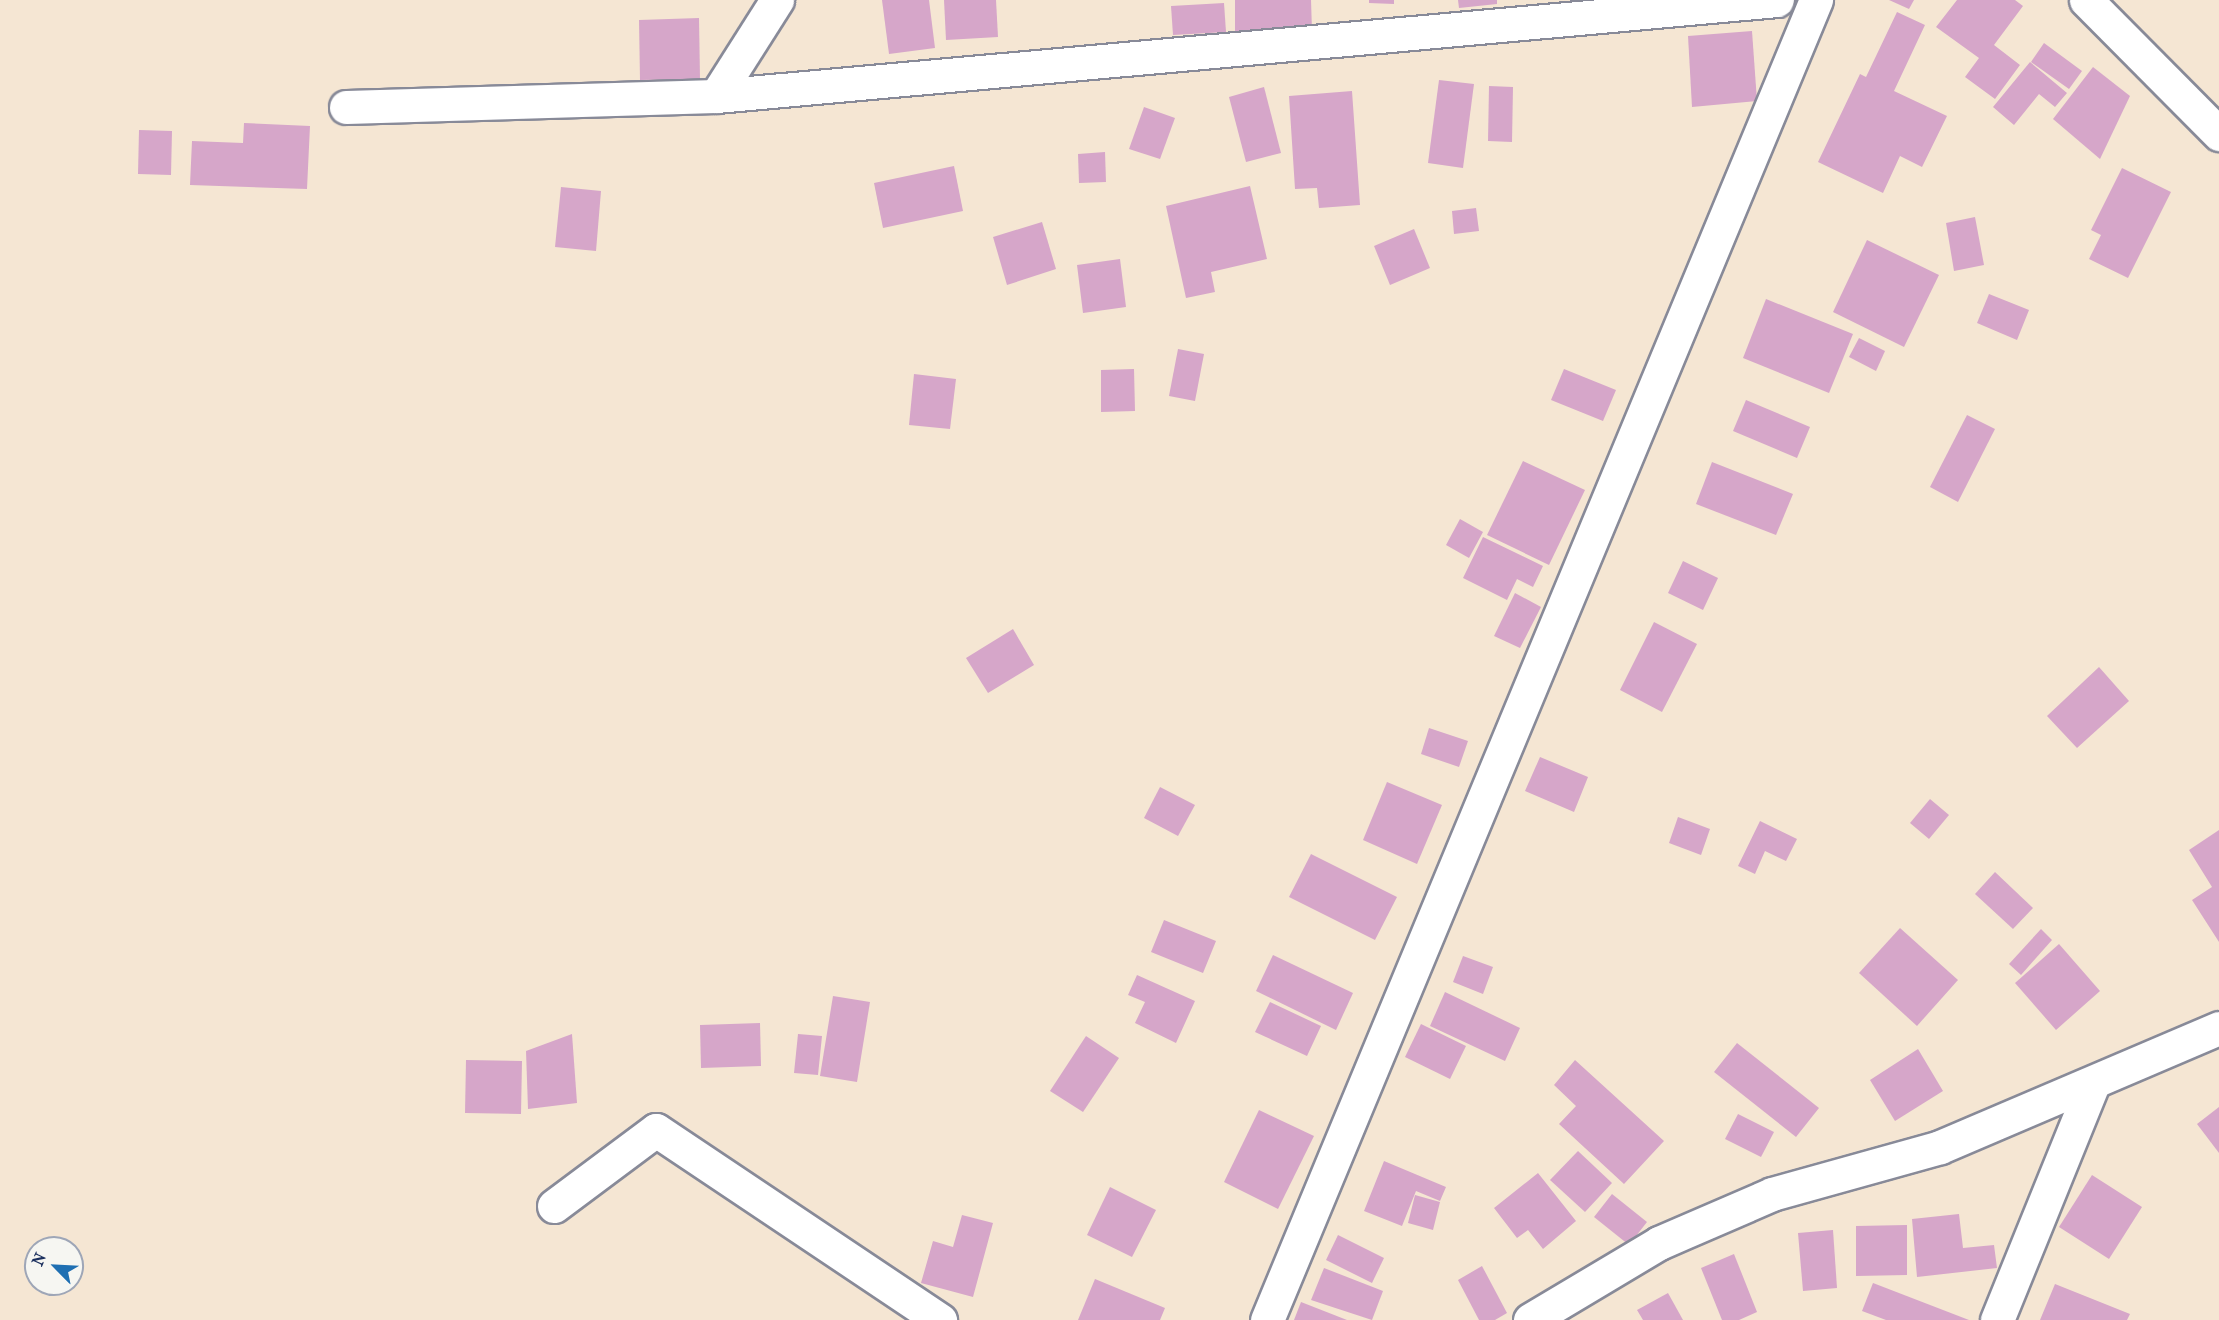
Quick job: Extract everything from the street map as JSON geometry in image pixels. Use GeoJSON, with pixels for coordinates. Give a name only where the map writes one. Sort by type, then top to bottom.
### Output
{"type":"FeatureCollection","features":[{"type":"Feature","properties":{"kind":"street"},"geometry":{"type":"LineString","coordinates":[[716,96],[777,0]]}},
{"type":"Feature","properties":{"kind":"street"},"geometry":{"type":"LineString","coordinates":[[346,107],[716,96],[1777,0]]}},
{"type":"Feature","properties":{"kind":"street"},"geometry":{"type":"LineString","coordinates":[[1267,1320],[1816,0]]}},
{"type":"Feature","properties":{"kind":"street"},"geometry":{"type":"LineString","coordinates":[[2088,0],[2219,134]]}},
{"type":"Feature","properties":{"kind":"street"},"geometry":{"type":"LineString","coordinates":[[1530,1320],[1659,1243],[1772,1194],[1940,1147],[2219,1028]]}},
{"type":"Feature","properties":{"kind":"street"},"geometry":{"type":"LineString","coordinates":[[1997,1320],[2092,1084]]}},
{"type":"Feature","properties":{"kind":"street"},"geometry":{"type":"LineString","coordinates":[[554,1206],[656,1130],[940,1320]]}},
{"type":"Feature","properties":{"kind":"building"},"geometry":{"type":"Polygon","coordinates":[[[882,0],[929,0],[935,48],[889,54],[882,0]]]}},
{"type":"Feature","properties":{"kind":"building"},"geometry":{"type":"Polygon","coordinates":[[[944,0],[996,0],[998,37],[946,40],[944,0]]]}},
{"type":"Feature","properties":{"kind":"building"},"geometry":{"type":"Polygon","coordinates":[[[1235,0],[1311,0],[1312,32],[1235,34],[1235,0]]]}},
{"type":"Feature","properties":{"kind":"building"},"geometry":{"type":"Polygon","coordinates":[[[1369,0],[1394,0],[1394,4],[1369,3],[1369,0]]]}},
{"type":"Feature","properties":{"kind":"building"},"geometry":{"type":"Polygon","coordinates":[[[1458,0],[1497,0],[1497,4],[1459,8],[1458,0]]]}},
{"type":"Feature","properties":{"kind":"building"},"geometry":{"type":"Polygon","coordinates":[[[1889,0],[1914,0],[1909,9],[1889,0]]]}},
{"type":"Feature","properties":{"kind":"building"},"geometry":{"type":"Polygon","coordinates":[[[1957,0],[2015,0],[2023,6],[1994,45],[2020,65],[1995,99],[1965,77],[1979,58],[1936,27],[1957,0]]]}},
{"type":"Feature","properties":{"kind":"building"},"geometry":{"type":"Polygon","coordinates":[[[1224,3],[1226,32],[1173,35],[1171,6],[1224,3]]]}},
{"type":"Feature","properties":{"kind":"building"},"geometry":{"type":"Polygon","coordinates":[[[1897,12],[1925,25],[1894,91],[1947,116],[1922,167],[1900,156],[1883,193],[1818,162],[1860,74],[1866,77],[1897,12]]]}},
{"type":"Feature","properties":{"kind":"building"},"geometry":{"type":"Polygon","coordinates":[[[699,18],[700,79],[640,80],[639,20],[699,18]]]}},
{"type":"Feature","properties":{"kind":"building"},"geometry":{"type":"Polygon","coordinates":[[[1752,31],[1757,101],[1692,107],[1688,36],[1752,31]]]}},
{"type":"Feature","properties":{"kind":"building"},"geometry":{"type":"Polygon","coordinates":[[[2044,43],[2082,71],[2069,89],[2031,62],[2044,43]]]}},
{"type":"Feature","properties":{"kind":"building"},"geometry":{"type":"Polygon","coordinates":[[[2030,62],[2067,93],[2055,107],[2039,94],[2014,125],[1993,107],[2030,62]]]}},
{"type":"Feature","properties":{"kind":"building"},"geometry":{"type":"Polygon","coordinates":[[[2093,67],[2130,96],[2100,159],[2053,119],[2093,67]]]}},
{"type":"Feature","properties":{"kind":"building"},"geometry":{"type":"Polygon","coordinates":[[[1439,80],[1474,84],[1463,168],[1428,163],[1439,80]]]}},
{"type":"Feature","properties":{"kind":"building"},"geometry":{"type":"Polygon","coordinates":[[[1489,86],[1513,87],[1512,142],[1488,141],[1489,86]]]}},
{"type":"Feature","properties":{"kind":"building"},"geometry":{"type":"Polygon","coordinates":[[[1264,87],[1281,153],[1246,162],[1229,97],[1264,87]]]}},
{"type":"Feature","properties":{"kind":"building"},"geometry":{"type":"Polygon","coordinates":[[[1352,91],[1360,205],[1319,208],[1317,188],[1295,189],[1289,96],[1352,91]]]}},
{"type":"Feature","properties":{"kind":"building"},"geometry":{"type":"Polygon","coordinates":[[[1144,107],[1175,118],[1160,159],[1129,149],[1144,107]]]}},
{"type":"Feature","properties":{"kind":"building"},"geometry":{"type":"Polygon","coordinates":[[[244,123],[310,126],[307,189],[190,185],[192,141],[243,143],[244,123]]]}},
{"type":"Feature","properties":{"kind":"building"},"geometry":{"type":"Polygon","coordinates":[[[139,130],[172,131],[171,175],[138,174],[139,130]]]}},
{"type":"Feature","properties":{"kind":"building"},"geometry":{"type":"Polygon","coordinates":[[[1105,152],[1106,182],[1079,183],[1078,154],[1105,152]]]}},
{"type":"Feature","properties":{"kind":"building"},"geometry":{"type":"Polygon","coordinates":[[[954,166],[963,211],[883,228],[874,183],[954,166]]]}},
{"type":"Feature","properties":{"kind":"building"},"geometry":{"type":"Polygon","coordinates":[[[2122,168],[2171,192],[2128,278],[2089,259],[2101,235],[2091,230],[2122,168]]]}},
{"type":"Feature","properties":{"kind":"building"},"geometry":{"type":"Polygon","coordinates":[[[1250,186],[1267,259],[1211,272],[1215,292],[1186,298],[1166,206],[1250,186]]]}},
{"type":"Feature","properties":{"kind":"building"},"geometry":{"type":"Polygon","coordinates":[[[561,187],[601,191],[596,251],[555,247],[561,187]]]}},
{"type":"Feature","properties":{"kind":"building"},"geometry":{"type":"Polygon","coordinates":[[[1476,208],[1479,231],[1454,234],[1452,211],[1476,208]]]}},
{"type":"Feature","properties":{"kind":"building"},"geometry":{"type":"Polygon","coordinates":[[[1975,217],[1984,265],[1954,271],[1946,223],[1975,217]]]}},
{"type":"Feature","properties":{"kind":"building"},"geometry":{"type":"Polygon","coordinates":[[[1042,222],[1056,269],[1007,285],[993,237],[1042,222]]]}},
{"type":"Feature","properties":{"kind":"building"},"geometry":{"type":"Polygon","coordinates":[[[1414,229],[1430,268],[1390,285],[1374,246],[1414,229]]]}},
{"type":"Feature","properties":{"kind":"building"},"geometry":{"type":"Polygon","coordinates":[[[1867,240],[1939,275],[1904,347],[1833,312],[1867,240]]]}},
{"type":"Feature","properties":{"kind":"building"},"geometry":{"type":"Polygon","coordinates":[[[1120,259],[1126,307],[1083,313],[1077,265],[1120,259]]]}},
{"type":"Feature","properties":{"kind":"building"},"geometry":{"type":"Polygon","coordinates":[[[1989,294],[2029,310],[2017,340],[1977,323],[1989,294]]]}},
{"type":"Feature","properties":{"kind":"building"},"geometry":{"type":"Polygon","coordinates":[[[1766,299],[1853,334],[1829,393],[1743,358],[1766,299]]]}},
{"type":"Feature","properties":{"kind":"building"},"geometry":{"type":"Polygon","coordinates":[[[1859,338],[1885,351],[1876,371],[1849,357],[1859,338]]]}},
{"type":"Feature","properties":{"kind":"building"},"geometry":{"type":"Polygon","coordinates":[[[1178,349],[1204,354],[1195,401],[1169,396],[1178,349]]]}},
{"type":"Feature","properties":{"kind":"building"},"geometry":{"type":"Polygon","coordinates":[[[1134,369],[1135,411],[1101,412],[1101,370],[1134,369]]]}},
{"type":"Feature","properties":{"kind":"building"},"geometry":{"type":"Polygon","coordinates":[[[1564,369],[1616,390],[1603,421],[1551,400],[1564,369]]]}},
{"type":"Feature","properties":{"kind":"building"},"geometry":{"type":"Polygon","coordinates":[[[914,374],[956,379],[950,429],[909,425],[914,374]]]}},
{"type":"Feature","properties":{"kind":"building"},"geometry":{"type":"Polygon","coordinates":[[[1746,400],[1810,427],[1797,458],[1733,431],[1746,400]]]}},
{"type":"Feature","properties":{"kind":"building"},"geometry":{"type":"Polygon","coordinates":[[[1967,415],[1995,429],[1958,502],[1930,487],[1967,415]]]}},
{"type":"Feature","properties":{"kind":"building"},"geometry":{"type":"Polygon","coordinates":[[[1523,461],[1585,490],[1549,565],[1487,535],[1523,461]]]}},
{"type":"Feature","properties":{"kind":"building"},"geometry":{"type":"Polygon","coordinates":[[[1712,462],[1793,494],[1776,535],[1696,504],[1712,462]]]}},
{"type":"Feature","properties":{"kind":"building"},"geometry":{"type":"Polygon","coordinates":[[[1460,519],[1483,532],[1469,558],[1446,545],[1460,519]]]}},
{"type":"Feature","properties":{"kind":"building"},"geometry":{"type":"Polygon","coordinates":[[[1483,537],[1543,566],[1533,587],[1517,579],[1507,600],[1463,578],[1483,537]]]}},
{"type":"Feature","properties":{"kind":"building"},"geometry":{"type":"Polygon","coordinates":[[[1683,561],[1718,578],[1703,610],[1668,593],[1683,561]]]}},
{"type":"Feature","properties":{"kind":"building"},"geometry":{"type":"Polygon","coordinates":[[[1515,593],[1541,607],[1520,648],[1494,636],[1515,593]]]}},
{"type":"Feature","properties":{"kind":"building"},"geometry":{"type":"Polygon","coordinates":[[[1654,622],[1697,644],[1662,712],[1620,690],[1654,622]]]}},
{"type":"Feature","properties":{"kind":"building"},"geometry":{"type":"Polygon","coordinates":[[[1013,629],[1034,665],[988,693],[966,658],[1013,629]]]}},
{"type":"Feature","properties":{"kind":"building"},"geometry":{"type":"Polygon","coordinates":[[[2099,667],[2129,701],[2077,748],[2047,716],[2099,667]]]}},
{"type":"Feature","properties":{"kind":"building"},"geometry":{"type":"Polygon","coordinates":[[[1429,728],[1468,741],[1459,767],[1421,754],[1429,728]]]}},
{"type":"Feature","properties":{"kind":"building"},"geometry":{"type":"Polygon","coordinates":[[[1540,757],[1588,777],[1574,812],[1525,791],[1540,757]]]}},
{"type":"Feature","properties":{"kind":"building"},"geometry":{"type":"Polygon","coordinates":[[[1387,782],[1442,805],[1417,864],[1363,840],[1387,782]]]}},
{"type":"Feature","properties":{"kind":"building"},"geometry":{"type":"Polygon","coordinates":[[[1160,787],[1195,805],[1178,836],[1144,818],[1160,787]]]}},
{"type":"Feature","properties":{"kind":"building"},"geometry":{"type":"Polygon","coordinates":[[[1930,799],[1949,815],[1929,839],[1910,823],[1930,799]]]}},
{"type":"Feature","properties":{"kind":"building"},"geometry":{"type":"Polygon","coordinates":[[[1678,817],[1710,829],[1701,855],[1669,843],[1678,817]]]}},
{"type":"Feature","properties":{"kind":"building"},"geometry":{"type":"Polygon","coordinates":[[[1760,821],[1797,839],[1786,861],[1765,851],[1755,874],[1738,866],[1760,821]]]}},
{"type":"Feature","properties":{"kind":"building"},"geometry":{"type":"Polygon","coordinates":[[[2219,830],[2219,942],[2192,900],[2212,887],[2189,850],[2219,830]]]}},
{"type":"Feature","properties":{"kind":"building"},"geometry":{"type":"Polygon","coordinates":[[[1311,854],[1397,897],[1375,940],[1289,897],[1311,854]]]}},
{"type":"Feature","properties":{"kind":"building"},"geometry":{"type":"Polygon","coordinates":[[[1995,872],[2033,908],[2013,929],[1975,894],[1995,872]]]}},
{"type":"Feature","properties":{"kind":"building"},"geometry":{"type":"Polygon","coordinates":[[[1164,920],[1216,941],[1203,973],[1151,952],[1164,920]]]}},
{"type":"Feature","properties":{"kind":"building"},"geometry":{"type":"Polygon","coordinates":[[[1900,928],[1958,980],[1917,1026],[1859,973],[1900,928]]]}},
{"type":"Feature","properties":{"kind":"building"},"geometry":{"type":"Polygon","coordinates":[[[2041,929],[2052,940],[2021,975],[2009,964],[2041,929]]]}},
{"type":"Feature","properties":{"kind":"building"},"geometry":{"type":"Polygon","coordinates":[[[2059,944],[2100,991],[2056,1030],[2015,983],[2059,944]]]}},
{"type":"Feature","properties":{"kind":"building"},"geometry":{"type":"Polygon","coordinates":[[[1273,955],[1353,993],[1336,1030],[1256,991],[1273,955]]]}},
{"type":"Feature","properties":{"kind":"building"},"geometry":{"type":"Polygon","coordinates":[[[1463,956],[1493,967],[1483,994],[1453,982],[1463,956]]]}},
{"type":"Feature","properties":{"kind":"building"},"geometry":{"type":"Polygon","coordinates":[[[1137,975],[1195,1001],[1176,1043],[1135,1023],[1145,1002],[1128,995],[1137,975]]]}},
{"type":"Feature","properties":{"kind":"building"},"geometry":{"type":"Polygon","coordinates":[[[1445,992],[1520,1028],[1505,1061],[1430,1026],[1445,992]]]}},
{"type":"Feature","properties":{"kind":"building"},"geometry":{"type":"Polygon","coordinates":[[[833,996],[870,1002],[857,1082],[820,1076],[833,996]]]}},
{"type":"Feature","properties":{"kind":"building"},"geometry":{"type":"Polygon","coordinates":[[[1270,1002],[1321,1026],[1307,1056],[1255,1032],[1270,1002]]]}},
{"type":"Feature","properties":{"kind":"building"},"geometry":{"type":"Polygon","coordinates":[[[760,1023],[761,1066],[701,1068],[700,1025],[760,1023]]]}},
{"type":"Feature","properties":{"kind":"building"},"geometry":{"type":"Polygon","coordinates":[[[1421,1024],[1466,1046],[1450,1079],[1405,1057],[1421,1024]]]}},
{"type":"Feature","properties":{"kind":"building"},"geometry":{"type":"Polygon","coordinates":[[[572,1034],[577,1103],[528,1109],[526,1051],[572,1034]]]}},
{"type":"Feature","properties":{"kind":"building"},"geometry":{"type":"Polygon","coordinates":[[[798,1034],[822,1036],[818,1075],[794,1073],[798,1034]]]}},
{"type":"Feature","properties":{"kind":"building"},"geometry":{"type":"Polygon","coordinates":[[[1086,1036],[1119,1058],[1083,1112],[1050,1091],[1086,1036]]]}},
{"type":"Feature","properties":{"kind":"building"},"geometry":{"type":"Polygon","coordinates":[[[1737,1043],[1819,1108],[1796,1137],[1714,1072],[1737,1043]]]}},
{"type":"Feature","properties":{"kind":"building"},"geometry":{"type":"Polygon","coordinates":[[[1918,1049],[1943,1091],[1895,1121],[1870,1080],[1918,1049]]]}},
{"type":"Feature","properties":{"kind":"building"},"geometry":{"type":"Polygon","coordinates":[[[466,1060],[522,1061],[521,1114],[465,1113],[466,1060]]]}},
{"type":"Feature","properties":{"kind":"building"},"geometry":{"type":"Polygon","coordinates":[[[1575,1060],[1664,1141],[1624,1184],[1559,1124],[1576,1106],[1554,1085],[1575,1060]]]}},
{"type":"Feature","properties":{"kind":"building"},"geometry":{"type":"Polygon","coordinates":[[[2219,1107],[2219,1153],[2197,1124],[2219,1107]]]}},
{"type":"Feature","properties":{"kind":"building"},"geometry":{"type":"Polygon","coordinates":[[[1259,1110],[1314,1136],[1278,1209],[1224,1182],[1259,1110]]]}},
{"type":"Feature","properties":{"kind":"building"},"geometry":{"type":"Polygon","coordinates":[[[1738,1114],[1774,1132],[1761,1157],[1725,1139],[1738,1114]]]}},
{"type":"Feature","properties":{"kind":"building"},"geometry":{"type":"Polygon","coordinates":[[[1578,1151],[1612,1183],[1585,1212],[1550,1180],[1578,1151]]]}},
{"type":"Feature","properties":{"kind":"building"},"geometry":{"type":"Polygon","coordinates":[[[1384,1161],[1446,1187],[1440,1201],[1416,1191],[1402,1226],[1364,1211],[1384,1161]]]}},
{"type":"Feature","properties":{"kind":"building"},"geometry":{"type":"Polygon","coordinates":[[[1538,1173],[1576,1221],[1543,1249],[1528,1230],[1517,1238],[1494,1208],[1538,1173]]]}},
{"type":"Feature","properties":{"kind":"building"},"geometry":{"type":"Polygon","coordinates":[[[2092,1175],[2142,1207],[2109,1259],[2059,1227],[2092,1175]]]}},
{"type":"Feature","properties":{"kind":"building"},"geometry":{"type":"Polygon","coordinates":[[[1110,1187],[1156,1210],[1132,1257],[1087,1235],[1110,1187]]]}},
{"type":"Feature","properties":{"kind":"building"},"geometry":{"type":"Polygon","coordinates":[[[1612,1194],[1647,1222],[1629,1245],[1594,1217],[1612,1194]]]}},
{"type":"Feature","properties":{"kind":"building"},"geometry":{"type":"Polygon","coordinates":[[[1415,1195],[1440,1202],[1433,1230],[1408,1223],[1415,1195]]]}},
{"type":"Feature","properties":{"kind":"building"},"geometry":{"type":"Polygon","coordinates":[[[1959,1214],[1963,1248],[1994,1245],[1997,1268],[1917,1277],[1912,1219],[1959,1214]]]}},
{"type":"Feature","properties":{"kind":"building"},"geometry":{"type":"Polygon","coordinates":[[[962,1215],[993,1223],[973,1297],[921,1283],[933,1241],[953,1247],[962,1215]]]}},
{"type":"Feature","properties":{"kind":"building"},"geometry":{"type":"Polygon","coordinates":[[[1907,1225],[1907,1275],[1856,1276],[1856,1226],[1907,1225]]]}},
{"type":"Feature","properties":{"kind":"building"},"geometry":{"type":"Polygon","coordinates":[[[1833,1230],[1837,1288],[1803,1291],[1798,1233],[1833,1230]]]}},
{"type":"Feature","properties":{"kind":"building"},"geometry":{"type":"Polygon","coordinates":[[[1338,1235],[1384,1258],[1372,1283],[1326,1260],[1338,1235]]]}},
{"type":"Feature","properties":{"kind":"building"},"geometry":{"type":"Polygon","coordinates":[[[1734,1254],[1757,1312],[1739,1320],[1722,1320],[1701,1268],[1734,1254]]]}},
{"type":"Feature","properties":{"kind":"building"},"geometry":{"type":"Polygon","coordinates":[[[1482,1266],[1507,1313],[1495,1320],[1479,1320],[1458,1280],[1482,1266]]]}},
{"type":"Feature","properties":{"kind":"building"},"geometry":{"type":"Polygon","coordinates":[[[1324,1268],[1383,1291],[1372,1320],[1311,1300],[1324,1268]]]}},
{"type":"Feature","properties":{"kind":"building"},"geometry":{"type":"Polygon","coordinates":[[[1095,1279],[1165,1308],[1160,1320],[1078,1320],[1095,1279]]]}},
{"type":"Feature","properties":{"kind":"building"},"geometry":{"type":"Polygon","coordinates":[[[1873,1283],[1969,1320],[1886,1320],[1862,1311],[1873,1283]]]}},
{"type":"Feature","properties":{"kind":"building"},"geometry":{"type":"Polygon","coordinates":[[[2055,1284],[2130,1314],[2127,1320],[2040,1320],[2055,1284]]]}},
{"type":"Feature","properties":{"kind":"building"},"geometry":{"type":"Polygon","coordinates":[[[1668,1293],[1683,1320],[1643,1320],[1637,1310],[1668,1293]]]}},
{"type":"Feature","properties":{"kind":"building"},"geometry":{"type":"Polygon","coordinates":[[[1301,1302],[1347,1320],[1294,1320],[1301,1302]]]}}]}
